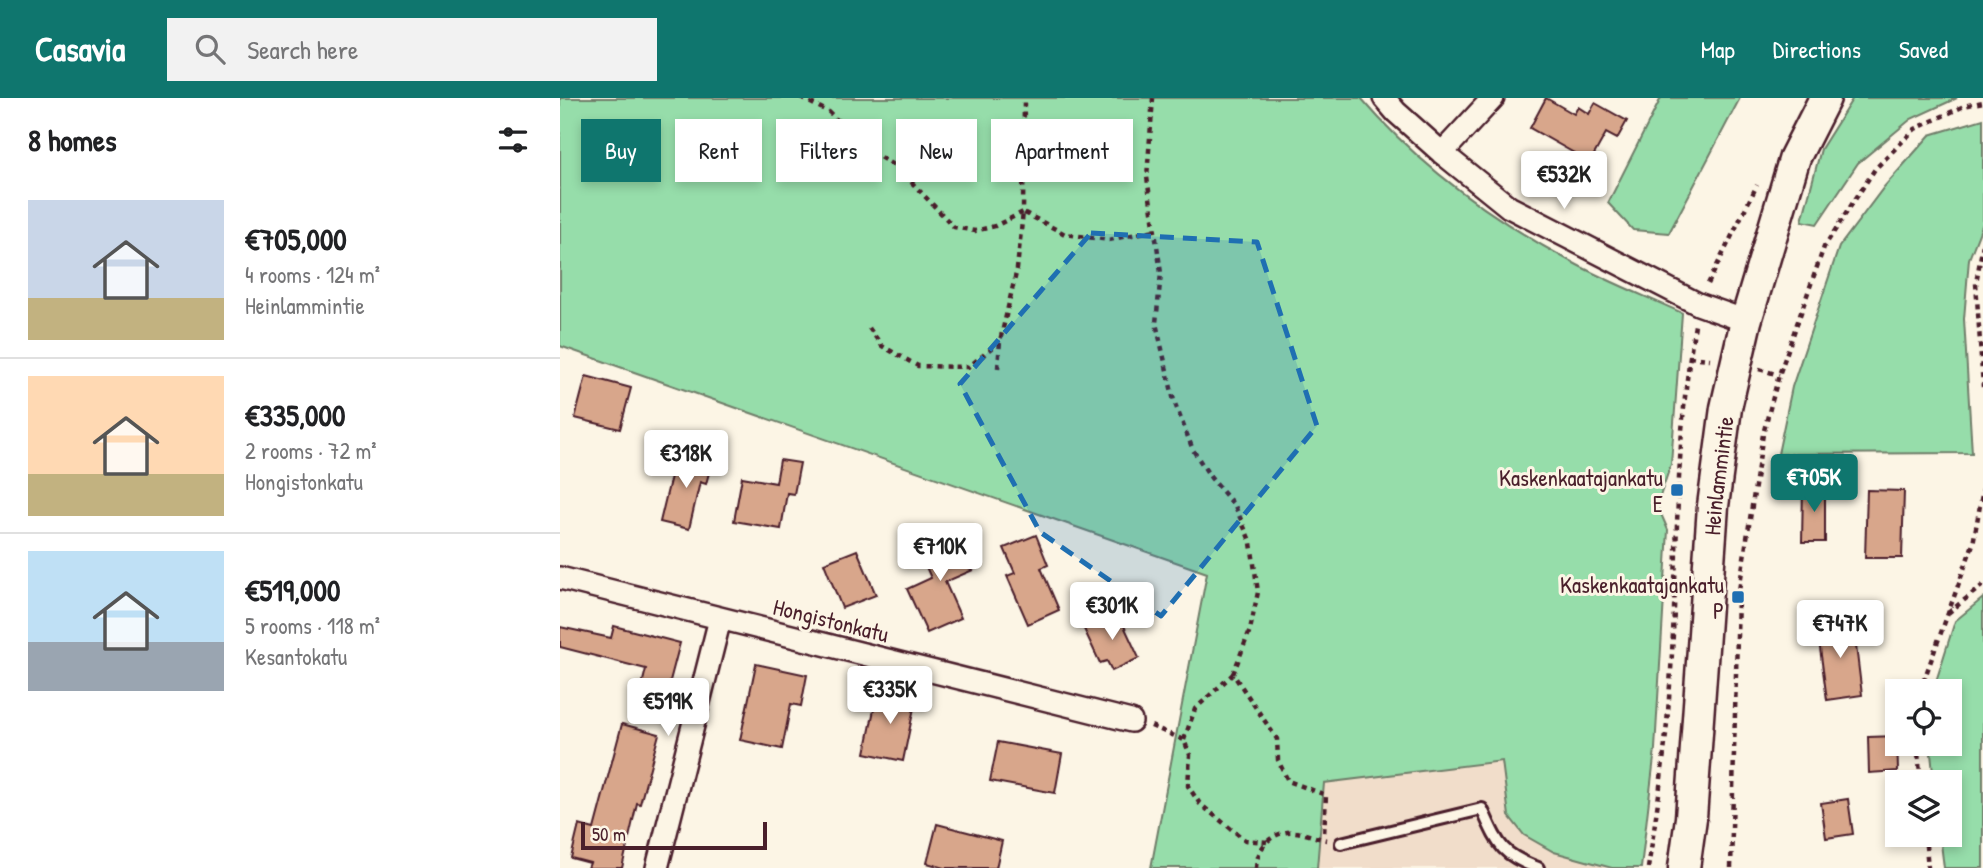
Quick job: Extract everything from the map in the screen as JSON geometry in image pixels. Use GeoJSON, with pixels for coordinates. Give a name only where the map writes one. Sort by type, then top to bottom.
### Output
{"type":"FeatureCollection","features":[{"type":"Feature","properties":{"kind":"street"},"geometry":{"type":"LineString","coordinates":[[1384,98],[1442,153],[1509,207],[1698,304],[1746,321]]}},
{"type":"Feature","properties":{"kind":"street"},"geometry":{"type":"LineString","coordinates":[[1442,153],[1493,98]]}},
{"type":"Feature","properties":{"kind":"street","name":"Heinlammintie"},"geometry":{"type":"LineString","coordinates":[[1684,868],[1691,818],[1713,506],[1727,408],[1746,321],[1795,157],[1825,98]]}},
{"type":"Feature","properties":{"kind":"street","name":"Hongistonkatu"},"geometry":{"type":"LineString","coordinates":[[560,579],[1131,721]]}},
{"type":"Feature","properties":{"kind":"street"},"geometry":{"type":"LineString","coordinates":[[657,868],[720,619]]}},
{"type":"Feature","properties":{"kind":"lane"},"geometry":{"type":"LineString","coordinates":[[1341,843],[1482,809],[1500,847],[1523,863],[1538,868]]}},
{"type":"Feature","properties":{"kind":"path"},"geometry":{"type":"LineString","coordinates":[[801,98],[829,112],[865,148],[898,168],[954,227],[975,231],[995,226],[1023,212]]}},
{"type":"Feature","properties":{"kind":"path"},"geometry":{"type":"LineString","coordinates":[[998,368],[1000,341],[1017,268],[1023,212],[1024,98]]}},
{"type":"Feature","properties":{"kind":"path"},"geometry":{"type":"LineString","coordinates":[[1153,98],[1147,177],[1161,273],[1156,323],[1174,401],[1194,450],[1211,478],[1235,506],[1251,543],[1258,592],[1250,631],[1233,674],[1195,709],[1184,740],[1190,755],[1188,786],[1200,804],[1245,840],[1266,842]]}},
{"type":"Feature","properties":{"kind":"path"},"geometry":{"type":"LineString","coordinates":[[1731,868],[1738,597],[1763,434],[1779,375],[1824,247],[1875,169],[1915,129],[1964,106],[1983,102]]}},
{"type":"Feature","properties":{"kind":"path"},"geometry":{"type":"LineString","coordinates":[[1023,212],[1065,234],[1109,240],[1155,230]]}},
{"type":"Feature","properties":{"kind":"path"},"geometry":{"type":"LineString","coordinates":[[1983,244],[1976,283],[1983,387]]}},
{"type":"Feature","properties":{"kind":"path"},"geometry":{"type":"LineString","coordinates":[[869,328],[882,346],[918,366],[968,368],[1000,341]]}},
{"type":"Feature","properties":{"kind":"path"},"geometry":{"type":"LineString","coordinates":[[1924,679],[1973,544],[1983,489]]}},
{"type":"Feature","properties":{"kind":"path"},"geometry":{"type":"LineString","coordinates":[[1946,615],[1983,585]]}},
{"type":"Feature","properties":{"kind":"path"},"geometry":{"type":"LineString","coordinates":[[1233,674],[1277,739],[1278,760],[1287,780],[1326,794],[1324,840]]}},
{"type":"Feature","properties":{"kind":"path"},"geometry":{"type":"LineString","coordinates":[[1131,721],[1155,727],[1184,740]]}},
{"type":"Feature","properties":{"kind":"path"},"geometry":{"type":"LineString","coordinates":[[1255,868],[1257,854],[1266,842],[1289,831],[1341,843]]}},
{"type":"Feature","properties":{"kind":"path"},"geometry":{"type":"LineString","coordinates":[[1926,847],[1928,868]]}},
{"type":"Feature","properties":{"kind":"highlighted area"},"geometry":{"type":"Polygon","coordinates":[[[1091,233],[1257,242],[1317,426],[1161,616],[1040,532],[960,384],[1091,233]]]}},
{"type":"Feature","properties":{"kind":"shaded area"},"geometry":{"type":"Polygon","coordinates":[[[1503,761],[1509,816],[1554,852],[1612,868],[1317,868],[1323,783],[1503,761]]]}},
{"type":"Feature","properties":{"kind":"green space"},"geometry":{"type":"Polygon","coordinates":[[[560,98],[1361,98],[1407,146],[1485,209],[1541,245],[1584,268],[1682,313],[1671,464],[1657,505],[1668,530],[1655,749],[1641,868],[1612,868],[1554,852],[1524,835],[1509,816],[1502,761],[1324,783],[1317,868],[1151,868],[1207,573],[560,346],[560,98]]]}},
{"type":"Feature","properties":{"kind":"green space"},"geometry":{"type":"Polygon","coordinates":[[[1661,98],[1740,98],[1669,233],[1633,230],[1608,203],[1661,98]]]}},
{"type":"Feature","properties":{"kind":"green space"},"geometry":{"type":"Polygon","coordinates":[[[1853,98],[1957,98],[1911,119],[1858,163],[1817,224],[1802,221],[1821,149],[1853,98]]]}},
{"type":"Feature","properties":{"kind":"green space"},"geometry":{"type":"Polygon","coordinates":[[[1983,119],[1983,223],[1969,259],[1964,319],[1972,453],[1778,454],[1792,387],[1839,247],[1884,187],[1930,135],[1983,119]]]}},
{"type":"Feature","properties":{"kind":"green space"},"geometry":{"type":"Polygon","coordinates":[[[1983,598],[1983,868],[1944,868],[1941,847],[1962,847],[1962,770],[1933,770],[1931,756],[1962,756],[1962,679],[1937,679],[1955,621],[1983,598]]]}},
{"type":"Feature","properties":{"kind":"building"},"geometry":{"type":"Polygon","coordinates":[[[1546,98],[1574,114],[1578,107],[1589,114],[1595,103],[1627,121],[1617,139],[1606,133],[1590,162],[1530,128],[1546,98]]]}},
{"type":"Feature","properties":{"kind":"building"},"geometry":{"type":"Polygon","coordinates":[[[586,376],[631,388],[620,429],[575,418],[586,376]]]}},
{"type":"Feature","properties":{"kind":"building"},"geometry":{"type":"Polygon","coordinates":[[[691,448],[714,454],[706,484],[700,482],[689,529],[660,522],[672,472],[685,475],[691,448]]]}},
{"type":"Feature","properties":{"kind":"building"},"geometry":{"type":"Polygon","coordinates":[[[780,460],[800,463],[794,494],[787,493],[781,529],[734,521],[742,477],[776,483],[780,460]]]}},
{"type":"Feature","properties":{"kind":"building"},"geometry":{"type":"Polygon","coordinates":[[[1803,486],[1825,486],[1825,542],[1802,542],[1803,486]]]}},
{"type":"Feature","properties":{"kind":"building"},"geometry":{"type":"Polygon","coordinates":[[[1867,490],[1904,491],[1902,558],[1865,558],[1867,490]]]}},
{"type":"Feature","properties":{"kind":"building"},"geometry":{"type":"Polygon","coordinates":[[[957,534],[973,570],[945,582],[961,618],[927,633],[907,589],[931,578],[919,551],[957,534]]]}},
{"type":"Feature","properties":{"kind":"building"},"geometry":{"type":"Polygon","coordinates":[[[1036,535],[1048,565],[1041,568],[1059,610],[1028,624],[1007,576],[1015,573],[1004,548],[1036,535]]]}},
{"type":"Feature","properties":{"kind":"building"},"geometry":{"type":"Polygon","coordinates":[[[857,550],[876,595],[842,608],[824,563],[857,550]]]}},
{"type":"Feature","properties":{"kind":"building"},"geometry":{"type":"Polygon","coordinates":[[[1118,613],[1139,658],[1112,671],[1107,661],[1100,663],[1084,629],[1118,613]]]}},
{"type":"Feature","properties":{"kind":"building"},"geometry":{"type":"Polygon","coordinates":[[[1853,621],[1862,695],[1827,700],[1817,626],[1853,621]]]}},
{"type":"Feature","properties":{"kind":"building"},"geometry":{"type":"Polygon","coordinates":[[[614,626],[680,643],[666,696],[641,689],[646,669],[560,647],[560,627],[611,638],[614,626]]]}},
{"type":"Feature","properties":{"kind":"building"},"geometry":{"type":"Polygon","coordinates":[[[756,664],[807,675],[801,706],[791,704],[782,749],[740,740],[756,664]]]}},
{"type":"Feature","properties":{"kind":"building"},"geometry":{"type":"Polygon","coordinates":[[[878,690],[916,698],[903,761],[865,753],[878,690]]]}},
{"type":"Feature","properties":{"kind":"building"},"geometry":{"type":"Polygon","coordinates":[[[622,724],[659,734],[640,804],[637,803],[622,868],[588,868],[590,863],[571,858],[579,825],[594,829],[622,724]]]}},
{"type":"Feature","properties":{"kind":"building"},"geometry":{"type":"Polygon","coordinates":[[[1885,736],[1885,756],[1898,756],[1898,770],[1869,773],[1868,737],[1885,736]]]}},
{"type":"Feature","properties":{"kind":"building"},"geometry":{"type":"Polygon","coordinates":[[[998,742],[1062,754],[1055,793],[990,781],[998,742]]]}},
{"type":"Feature","properties":{"kind":"building"},"geometry":{"type":"Polygon","coordinates":[[[1848,799],[1853,834],[1826,838],[1821,803],[1848,799]]]}},
{"type":"Feature","properties":{"kind":"building"},"geometry":{"type":"Polygon","coordinates":[[[937,824],[1002,841],[996,868],[945,868],[927,863],[937,824]]]}},
{"type":"Feature","properties":{"kind":"place","name":"Kaskenkaatajankatu E"},"geometry":{"type":"Point","coordinates":[1677,490]}},
{"type":"Feature","properties":{"kind":"place","name":"Kaskenkaatajankatu P"},"geometry":{"type":"Point","coordinates":[1738,597]}}]}
